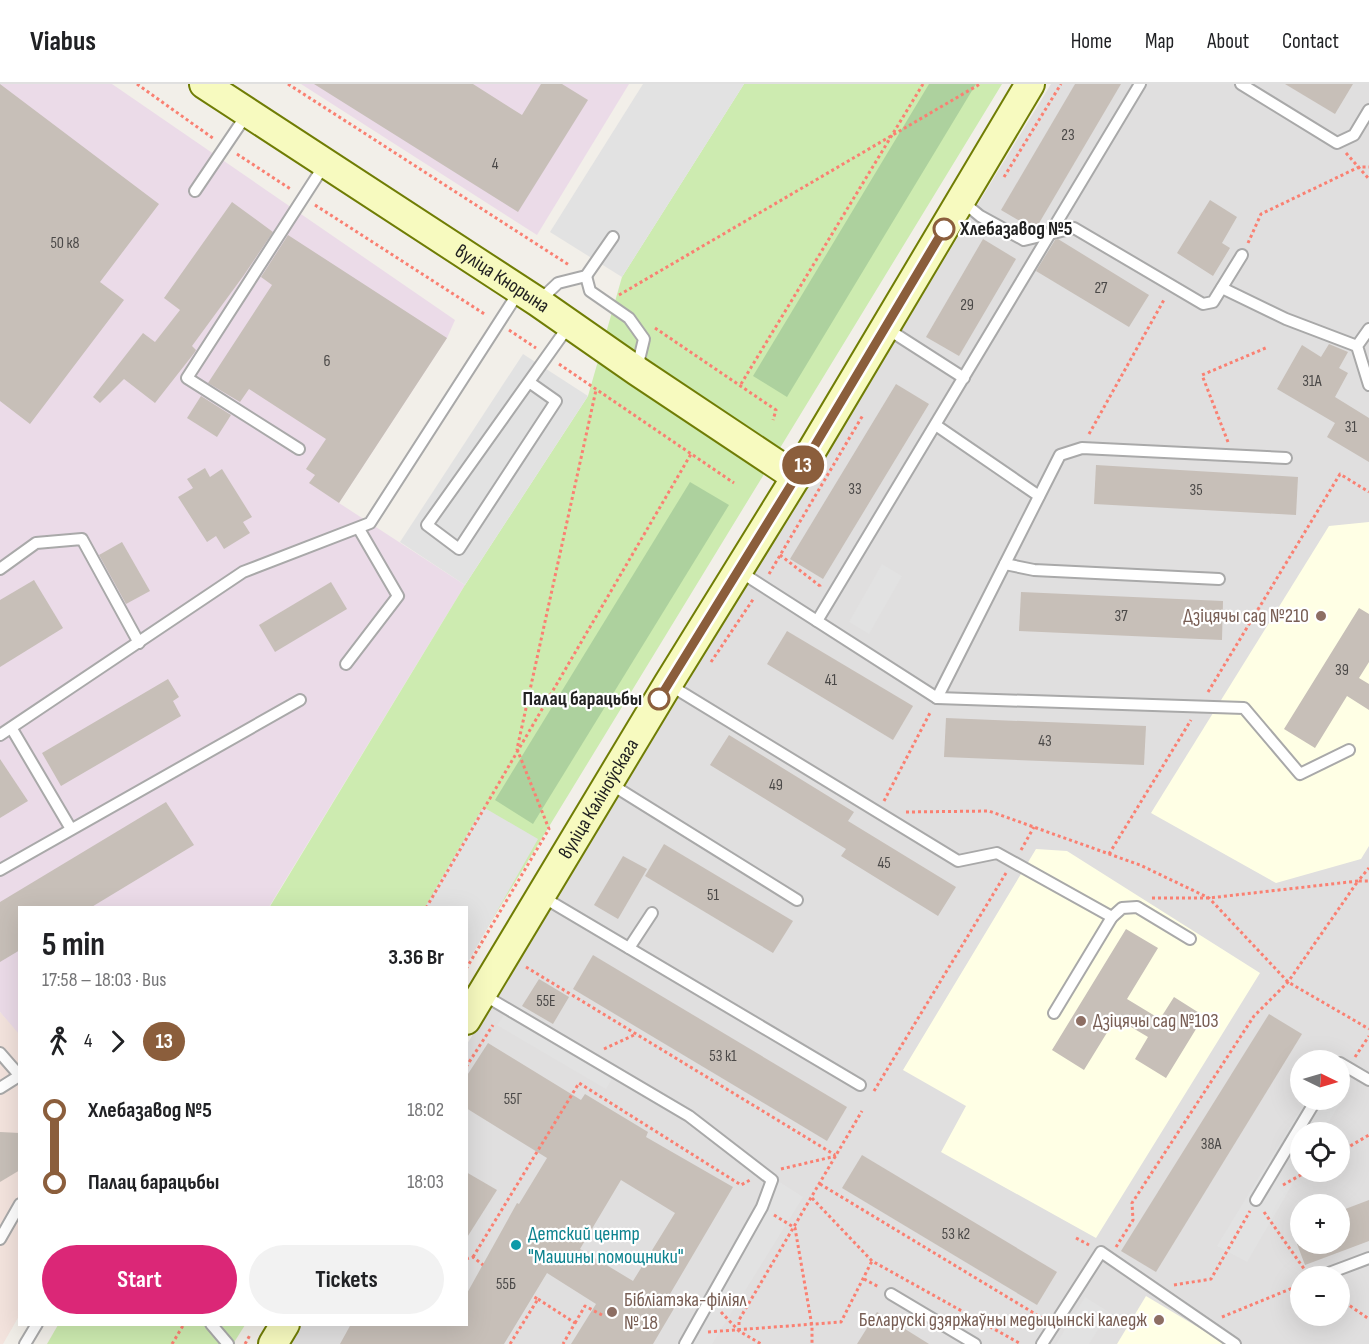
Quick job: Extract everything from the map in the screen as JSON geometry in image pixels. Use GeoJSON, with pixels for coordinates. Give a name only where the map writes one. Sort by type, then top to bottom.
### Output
{"type":"FeatureCollection","features":[{"type":"Feature","properties":{"kind":"main road","name":"вуліца Кнорына"},"geometry":{"type":"LineString","coordinates":[[204,84],[529,296],[796,477]]}},
{"type":"Feature","properties":{"kind":"main road","name":"вуліца Каліноўскага"},"geometry":{"type":"LineString","coordinates":[[468,1017],[668,684],[796,477],[1030,84]]}},
{"type":"Feature","properties":{"kind":"main road"},"geometry":{"type":"LineString","coordinates":[[273,1344],[284,1326]]}},
{"type":"Feature","properties":{"kind":"lane"},"geometry":{"type":"LineString","coordinates":[[817,621],[1140,84]]}},
{"type":"Feature","properties":{"kind":"lane"},"geometry":{"type":"LineString","coordinates":[[1241,84],[1337,143],[1354,135],[1369,110]]}},
{"type":"Feature","properties":{"kind":"lane"},"geometry":{"type":"LineString","coordinates":[[195,190],[227,148],[248,113]]}},
{"type":"Feature","properties":{"kind":"lane"},"geometry":{"type":"LineString","coordinates":[[299,449],[187,378],[326,163]]}},
{"type":"Feature","properties":{"kind":"lane"},"geometry":{"type":"LineString","coordinates":[[961,200],[980,216],[1024,240],[1074,228],[1203,304],[1213,302],[1242,255]]}},
{"type":"Feature","properties":{"kind":"lane"},"geometry":{"type":"LineString","coordinates":[[0,735],[243,572],[359,530],[370,523],[498,323],[529,296],[586,276],[613,237]]}},
{"type":"Feature","properties":{"kind":"lane"},"geometry":{"type":"LineString","coordinates":[[586,276],[590,291],[628,318],[644,339],[637,371]]}},
{"type":"Feature","properties":{"kind":"lane"},"geometry":{"type":"LineString","coordinates":[[1222,288],[1286,320],[1357,346]]}},
{"type":"Feature","properties":{"kind":"lane"},"geometry":{"type":"LineString","coordinates":[[529,381],[556,400],[459,549],[427,525],[529,381],[570,324]]}},
{"type":"Feature","properties":{"kind":"lane"},"geometry":{"type":"LineString","coordinates":[[885,327],[964,378]]}},
{"type":"Feature","properties":{"kind":"lane"},"geometry":{"type":"LineString","coordinates":[[1357,346],[1369,328]]}},
{"type":"Feature","properties":{"kind":"lane"},"geometry":{"type":"LineString","coordinates":[[1357,346],[1369,385]]}},
{"type":"Feature","properties":{"kind":"lane"},"geometry":{"type":"LineString","coordinates":[[936,426],[1039,496]]}},
{"type":"Feature","properties":{"kind":"lane"},"geometry":{"type":"LineString","coordinates":[[937,698],[1060,455],[1082,448],[1286,458]]}},
{"type":"Feature","properties":{"kind":"lane"},"geometry":{"type":"LineString","coordinates":[[346,664],[398,596],[359,530]]}},
{"type":"Feature","properties":{"kind":"lane"},"geometry":{"type":"LineString","coordinates":[[0,569],[36,543],[82,539],[139,643]]}},
{"type":"Feature","properties":{"kind":"lane"},"geometry":{"type":"LineString","coordinates":[[1005,564],[1034,570],[1219,579]]}},
{"type":"Feature","properties":{"kind":"lane"},"geometry":{"type":"LineString","coordinates":[[738,571],[937,698],[1244,708],[1300,774],[1348,750]]}},
{"type":"Feature","properties":{"kind":"lane"},"geometry":{"type":"LineString","coordinates":[[668,684],[958,861],[997,853],[1112,917]]}},
{"type":"Feature","properties":{"kind":"lane"},"geometry":{"type":"LineString","coordinates":[[0,870],[300,700]]}},
{"type":"Feature","properties":{"kind":"lane"},"geometry":{"type":"LineString","coordinates":[[12,729],[71,829]]}},
{"type":"Feature","properties":{"kind":"lane"},"geometry":{"type":"LineString","coordinates":[[609,783],[797,900]]}},
{"type":"Feature","properties":{"kind":"lane"},"geometry":{"type":"LineString","coordinates":[[541,896],[860,1085]]}},
{"type":"Feature","properties":{"kind":"lane"},"geometry":{"type":"LineString","coordinates":[[1054,1014],[1112,917],[1122,908],[1137,908],[1191,939]]}},
{"type":"Feature","properties":{"kind":"lane"},"geometry":{"type":"LineString","coordinates":[[629,948],[652,913]]}},
{"type":"Feature","properties":{"kind":"lane"},"geometry":{"type":"LineString","coordinates":[[482,993],[688,1116],[772,1180],[762,1207],[685,1344]]}},
{"type":"Feature","properties":{"kind":"lane"},"geometry":{"type":"LineString","coordinates":[[0,1053],[18,1074]]}},
{"type":"Feature","properties":{"kind":"lane"},"geometry":{"type":"LineString","coordinates":[[1350,1069],[1369,1080]]}},
{"type":"Feature","properties":{"kind":"lane"},"geometry":{"type":"LineString","coordinates":[[0,1088],[18,1077]]}},
{"type":"Feature","properties":{"kind":"lane"},"geometry":{"type":"LineString","coordinates":[[1256,1200],[1310,1110]]}},
{"type":"Feature","properties":{"kind":"lane"},"geometry":{"type":"LineString","coordinates":[[0,1239],[18,1208]]}},
{"type":"Feature","properties":{"kind":"lane"},"geometry":{"type":"LineString","coordinates":[[1042,1344],[1101,1252],[1235,1344]]}},
{"type":"Feature","properties":{"kind":"lane"},"geometry":{"type":"LineString","coordinates":[[1348,1266],[1369,1258]]}},
{"type":"Feature","properties":{"kind":"lane"},"geometry":{"type":"LineString","coordinates":[[891,1294],[975,1344]]}},
{"type":"Feature","properties":{"kind":"lane"},"geometry":{"type":"LineString","coordinates":[[26,1344],[36,1326]]}},
{"type":"Feature","properties":{"kind":"lane"},"geometry":{"type":"LineString","coordinates":[[213,1326],[228,1344]]}},
{"type":"Feature","properties":{"kind":"path"},"geometry":{"type":"LineString","coordinates":[[138,84],[227,148],[498,323],[734,483]]}},
{"type":"Feature","properties":{"kind":"path"},"geometry":{"type":"LineString","coordinates":[[288,84],[619,295],[623,302]]}},
{"type":"Feature","properties":{"kind":"path"},"geometry":{"type":"LineString","coordinates":[[741,384],[923,84]]}},
{"type":"Feature","properties":{"kind":"path"},"geometry":{"type":"LineString","coordinates":[[619,295],[897,130],[980,84]]}},
{"type":"Feature","properties":{"kind":"path"},"geometry":{"type":"LineString","coordinates":[[1337,143],[1369,179]]}},
{"type":"Feature","properties":{"kind":"path"},"geometry":{"type":"LineString","coordinates":[[1242,255],[1261,214],[1359,167],[1369,167]]}},
{"type":"Feature","properties":{"kind":"path"},"geometry":{"type":"LineString","coordinates":[[1082,448],[1172,286]]}},
{"type":"Feature","properties":{"kind":"path"},"geometry":{"type":"LineString","coordinates":[[646,322],[741,384],[776,410],[773,420]]}},
{"type":"Feature","properties":{"kind":"path"},"geometry":{"type":"LineString","coordinates":[[1232,455],[1202,375],[1268,347]]}},
{"type":"Feature","properties":{"kind":"path"},"geometry":{"type":"LineString","coordinates":[[468,966],[549,829],[517,749],[596,390]]}},
{"type":"Feature","properties":{"kind":"path"},"geometry":{"type":"LineString","coordinates":[[427,906],[691,453]]}},
{"type":"Feature","properties":{"kind":"path"},"geometry":{"type":"LineString","coordinates":[[1109,854],[1340,474],[1369,492]]}},
{"type":"Feature","properties":{"kind":"path"},"geometry":{"type":"LineString","coordinates":[[780,555],[820,586],[817,621]]}},
{"type":"Feature","properties":{"kind":"path"},"geometry":{"type":"LineString","coordinates":[[937,698],[879,812],[989,811],[1109,854],[1209,898],[1288,982],[1369,1029]]}},
{"type":"Feature","properties":{"kind":"path"},"geometry":{"type":"LineString","coordinates":[[873,1092],[1034,827]]}},
{"type":"Feature","properties":{"kind":"path"},"geometry":{"type":"LineString","coordinates":[[1109,1258],[1132,1220],[1132,1203],[1254,1016],[1288,982],[1369,868]]}},
{"type":"Feature","properties":{"kind":"path"},"geometry":{"type":"LineString","coordinates":[[1142,898],[1209,898],[1369,880]]}},
{"type":"Feature","properties":{"kind":"path"},"geometry":{"type":"LineString","coordinates":[[526,968],[836,1156]]}},
{"type":"Feature","properties":{"kind":"path"},"geometry":{"type":"LineString","coordinates":[[589,1057],[636,1034]]}},
{"type":"Feature","properties":{"kind":"path"},"geometry":{"type":"LineString","coordinates":[[1350,1059],[1369,1036]]}},
{"type":"Feature","properties":{"kind":"path"},"geometry":{"type":"LineString","coordinates":[[468,1258],[473,1257],[579,1083],[741,1185]]}},
{"type":"Feature","properties":{"kind":"path"},"geometry":{"type":"LineString","coordinates":[[738,1331],[739,1320],[862,1111]]}},
{"type":"Feature","properties":{"kind":"path"},"geometry":{"type":"LineString","coordinates":[[1350,1146],[1369,1135]]}},
{"type":"Feature","properties":{"kind":"path"},"geometry":{"type":"LineString","coordinates":[[761,1173],[836,1156]]}},
{"type":"Feature","properties":{"kind":"path"},"geometry":{"type":"LineString","coordinates":[[820,1184],[1054,1326]]}},
{"type":"Feature","properties":{"kind":"path"},"geometry":{"type":"LineString","coordinates":[[812,1198],[872,1261],[1021,1344]]}},
{"type":"Feature","properties":{"kind":"path"},"geometry":{"type":"LineString","coordinates":[[1154,1289],[1211,1279],[1256,1200],[1303,1266]]}},
{"type":"Feature","properties":{"kind":"path"},"geometry":{"type":"LineString","coordinates":[[779,1218],[795,1228],[812,1326],[812,1344]]}},
{"type":"Feature","properties":{"kind":"path"},"geometry":{"type":"LineString","coordinates":[[473,1257],[483,1265]]}},
{"type":"Feature","properties":{"kind":"path"},"geometry":{"type":"LineString","coordinates":[[691,1334],[841,1322],[872,1261]]}},
{"type":"Feature","properties":{"kind":"path"},"geometry":{"type":"LineString","coordinates":[[1206,1324],[1290,1289]]}},
{"type":"Feature","properties":{"kind":"path"},"geometry":{"type":"LineString","coordinates":[[532,1296],[575,1323]]}},
{"type":"Feature","properties":{"kind":"path"},"geometry":{"type":"LineString","coordinates":[[510,1344],[538,1299]]}},
{"type":"Feature","properties":{"kind":"path"},"geometry":{"type":"LineString","coordinates":[[710,1300],[738,1331],[761,1344]]}},
{"type":"Feature","properties":{"kind":"path"},"geometry":{"type":"LineString","coordinates":[[563,1344],[585,1306],[602,1315]]}},
{"type":"Feature","properties":{"kind":"path"},"geometry":{"type":"LineString","coordinates":[[1350,1306],[1369,1319]]}},
{"type":"Feature","properties":{"kind":"path"},"geometry":{"type":"LineString","coordinates":[[172,1344],[183,1326]]}},
{"type":"Feature","properties":{"kind":"shaded area"},"geometry":{"type":"Polygon","coordinates":[[[0,84],[112,84],[455,320],[447,338],[339,503],[465,585],[270,906],[18,906],[18,1034],[0,1012],[0,84]]]}},
{"type":"Feature","properties":{"kind":"shaded area"},"geometry":{"type":"Polygon","coordinates":[[[301,84],[629,84],[537,235],[301,84]]]}},
{"type":"Feature","properties":{"kind":"shaded area"},"geometry":{"type":"Polygon","coordinates":[[[643,84],[744,84],[622,277],[550,232],[643,84]]]}},
{"type":"Feature","properties":{"kind":"shaded area"},"geometry":{"type":"Polygon","coordinates":[[[1051,84],[1369,84],[1369,1344],[283,1344],[294,1326],[468,1326],[468,1042],[1051,84]]]}},
{"type":"Feature","properties":{"kind":"shaded area"},"geometry":{"type":"Polygon","coordinates":[[[523,354],[588,396],[465,585],[400,542],[523,354]]]}},
{"type":"Feature","properties":{"kind":"shaded area","name":"Дзіцячы сад №210"},"geometry":{"type":"Polygon","coordinates":[[[1369,522],[1369,846],[1361,859],[1276,883],[1151,813],[1329,526],[1369,522]]]}},
{"type":"Feature","properties":{"kind":"shaded area"},"geometry":{"type":"Polygon","coordinates":[[[882,564],[902,576],[869,634],[849,622],[882,564]]]}},
{"type":"Feature","properties":{"kind":"shaded area"},"geometry":{"type":"Polygon","coordinates":[[[483,807],[538,839],[468,962],[468,906],[426,906],[483,807]]]}},
{"type":"Feature","properties":{"kind":"shaded area","name":"Дзіцячы сад №103"},"geometry":{"type":"Polygon","coordinates":[[[1036,849],[1067,851],[1260,973],[1096,1238],[941,1152],[966,1106],[903,1070],[1036,849]]]}},
{"type":"Feature","properties":{"kind":"shaded area"},"geometry":{"type":"Polygon","coordinates":[[[0,1012],[18,1033],[18,1318],[3,1344],[0,1344],[0,1012]]]}},
{"type":"Feature","properties":{"kind":"shaded area"},"geometry":{"type":"Polygon","coordinates":[[[505,1014],[613,1077],[606,1089],[497,1025],[505,1014]]]}},
{"type":"Feature","properties":{"kind":"shaded area"},"geometry":{"type":"Polygon","coordinates":[[[1300,1110],[1336,1110],[1329,1122],[1293,1122],[1300,1110]]]}},
{"type":"Feature","properties":{"kind":"shaded area"},"geometry":{"type":"Polygon","coordinates":[[[1290,1126],[1290,1182],[1294,1182],[1247,1262],[1217,1246],[1290,1126]]]}},
{"type":"Feature","properties":{"kind":"shaded area"},"geometry":{"type":"Polygon","coordinates":[[[778,1181],[803,1197],[712,1344],[677,1344],[778,1181]]]}},
{"type":"Feature","properties":{"kind":"shaded area","name":"Беларускі дзяржаўны медыцынскі каледж"},"geometry":{"type":"Polygon","coordinates":[[[1146,1296],[1226,1344],[1117,1344],[1146,1296]]]}},
{"type":"Feature","properties":{"kind":"shaded area"},"geometry":{"type":"Polygon","coordinates":[[[1085,1297],[1109,1312],[1089,1344],[1056,1344],[1085,1297]]]}},
{"type":"Feature","properties":{"kind":"green space"},"geometry":{"type":"Polygon","coordinates":[[[744,84],[1002,84],[468,959],[468,906],[270,906],[465,585],[588,396],[622,277],[744,84]]]}},
{"type":"Feature","properties":{"kind":"green space"},"geometry":{"type":"Polygon","coordinates":[[[929,84],[976,84],[787,397],[753,376],[929,84]]]}},
{"type":"Feature","properties":{"kind":"green space"},"geometry":{"type":"Polygon","coordinates":[[[690,482],[729,505],[533,824],[495,800],[690,482]]]}},
{"type":"Feature","properties":{"kind":"green space"},"geometry":{"type":"Polygon","coordinates":[[[57,1326],[244,1326],[233,1344],[47,1344],[57,1326]]]}},
{"type":"Feature","properties":{"kind":"building"},"geometry":{"type":"Polygon","coordinates":[[[0,84],[159,204],[100,282],[124,300],[30,424],[0,401],[0,84]]]}},
{"type":"Feature","properties":{"kind":"building"},"geometry":{"type":"Polygon","coordinates":[[[314,84],[473,84],[522,115],[541,84],[562,84],[588,100],[518,212],[314,84]]]}},
{"type":"Feature","properties":{"kind":"building"},"geometry":{"type":"Polygon","coordinates":[[[1075,84],[1121,84],[1035,230],[1001,210],[1075,84]]]}},
{"type":"Feature","properties":{"kind":"building"},"geometry":{"type":"Polygon","coordinates":[[[1285,84],[1353,84],[1335,114],[1285,84]]]}},
{"type":"Feature","properties":{"kind":"building"},"geometry":{"type":"Polygon","coordinates":[[[1210,200],[1237,217],[1222,243],[1230,248],[1213,276],[1177,253],[1210,200]]]}},
{"type":"Feature","properties":{"kind":"building"},"geometry":{"type":"Polygon","coordinates":[[[232,202],[273,232],[192,346],[195,352],[155,403],[124,379],[100,403],[93,397],[143,333],[155,342],[180,310],[164,298],[232,202]]]}},
{"type":"Feature","properties":{"kind":"building"},"geometry":{"type":"Polygon","coordinates":[[[288,235],[447,338],[339,503],[309,483],[315,475],[306,469],[326,439],[249,389],[240,402],[208,383],[272,285],[261,277],[288,235]]]}},
{"type":"Feature","properties":{"kind":"building"},"geometry":{"type":"Polygon","coordinates":[[[983,239],[1016,259],[959,356],[926,337],[983,239]]]}},
{"type":"Feature","properties":{"kind":"building"},"geometry":{"type":"Polygon","coordinates":[[[1058,239],[1149,295],[1129,327],[1036,271],[1055,240],[1058,239]]]}},
{"type":"Feature","properties":{"kind":"building"},"geometry":{"type":"Polygon","coordinates":[[[1329,344],[1348,352],[1339,368],[1348,373],[1335,397],[1369,418],[1369,462],[1327,437],[1335,423],[1277,389],[1302,345],[1321,357],[1329,344]]]}},
{"type":"Feature","properties":{"kind":"building"},"geometry":{"type":"Polygon","coordinates":[[[896,384],[929,404],[823,579],[790,559],[896,384]]]}},
{"type":"Feature","properties":{"kind":"building"},"geometry":{"type":"Polygon","coordinates":[[[201,396],[231,415],[217,437],[187,418],[201,396]]]}},
{"type":"Feature","properties":{"kind":"building"},"geometry":{"type":"Polygon","coordinates":[[[1096,465],[1298,477],[1296,515],[1094,504],[1096,465]]]}},
{"type":"Feature","properties":{"kind":"building"},"geometry":{"type":"Polygon","coordinates":[[[205,468],[210,477],[222,469],[252,517],[243,522],[250,533],[224,549],[216,536],[207,542],[178,497],[193,488],[187,479],[205,468]]]}},
{"type":"Feature","properties":{"kind":"building"},"geometry":{"type":"Polygon","coordinates":[[[122,542],[150,591],[126,604],[99,555],[122,542]]]}},
{"type":"Feature","properties":{"kind":"building"},"geometry":{"type":"Polygon","coordinates":[[[34,580],[63,628],[0,667],[0,600],[34,580]]]}},
{"type":"Feature","properties":{"kind":"building"},"geometry":{"type":"Polygon","coordinates":[[[331,582],[347,609],[275,652],[259,625],[331,582]]]}},
{"type":"Feature","properties":{"kind":"building"},"geometry":{"type":"Polygon","coordinates":[[[1021,592],[1223,601],[1222,640],[1019,631],[1021,592]]]}},
{"type":"Feature","properties":{"kind":"building"},"geometry":{"type":"Polygon","coordinates":[[[1359,608],[1369,614],[1369,662],[1359,678],[1369,684],[1369,710],[1347,696],[1315,748],[1284,729],[1359,608]]]}},
{"type":"Feature","properties":{"kind":"building"},"geometry":{"type":"Polygon","coordinates":[[[787,631],[913,706],[893,740],[767,664],[787,631]]]}},
{"type":"Feature","properties":{"kind":"building"},"geometry":{"type":"Polygon","coordinates":[[[168,679],[179,697],[173,701],[181,716],[61,786],[42,753],[168,679]]]}},
{"type":"Feature","properties":{"kind":"building"},"geometry":{"type":"Polygon","coordinates":[[[946,718],[1146,726],[1144,765],[944,757],[946,718]]]}},
{"type":"Feature","properties":{"kind":"building"},"geometry":{"type":"Polygon","coordinates":[[[729,735],[854,812],[848,821],[956,887],[938,916],[841,856],[846,849],[710,765],[729,735]]]}},
{"type":"Feature","properties":{"kind":"building"},"geometry":{"type":"Polygon","coordinates":[[[0,759],[28,801],[0,818],[0,759]]]}},
{"type":"Feature","properties":{"kind":"building"},"geometry":{"type":"Polygon","coordinates":[[[166,802],[194,845],[93,906],[18,906],[18,951],[0,962],[0,902],[166,802]]]}},
{"type":"Feature","properties":{"kind":"building"},"geometry":{"type":"Polygon","coordinates":[[[664,844],[793,921],[773,953],[645,876],[664,844]]]}},
{"type":"Feature","properties":{"kind":"building"},"geometry":{"type":"Polygon","coordinates":[[[623,856],[647,869],[618,919],[594,905],[623,856]]]}},
{"type":"Feature","properties":{"kind":"building"},"geometry":{"type":"Polygon","coordinates":[[[1126,929],[1158,948],[1127,999],[1160,1019],[1174,997],[1204,1016],[1166,1078],[1135,1059],[1148,1037],[1116,1018],[1084,1070],[1052,1050],[1126,929]]]}},
{"type":"Feature","properties":{"kind":"building"},"geometry":{"type":"Polygon","coordinates":[[[593,955],[847,1107],[827,1141],[573,989],[593,955]]]}},
{"type":"Feature","properties":{"kind":"building"},"geometry":{"type":"Polygon","coordinates":[[[539,979],[569,997],[553,1024],[522,1006],[539,979]]]}},
{"type":"Feature","properties":{"kind":"building"},"geometry":{"type":"Polygon","coordinates":[[[1269,1014],[1302,1034],[1290,1050],[1290,1054],[1156,1272],[1121,1251],[1269,1014]]]}},
{"type":"Feature","properties":{"kind":"building"},"geometry":{"type":"Polygon","coordinates":[[[488,1043],[581,1100],[585,1094],[648,1132],[646,1137],[733,1187],[670,1294],[679,1300],[653,1344],[571,1344],[596,1304],[547,1273],[504,1344],[340,1344],[350,1326],[468,1326],[468,1291],[517,1203],[519,1204],[547,1158],[468,1109],[468,1074],[488,1043]],[[621,1180],[580,1249],[633,1281],[675,1213],[621,1180]]]}},
{"type":"Feature","properties":{"kind":"building"},"geometry":{"type":"Polygon","coordinates":[[[0,1132],[18,1133],[18,1171],[0,1182],[0,1132]]]}},
{"type":"Feature","properties":{"kind":"building"},"geometry":{"type":"Polygon","coordinates":[[[862,1155],[1057,1272],[1037,1305],[842,1188],[862,1155]]]}},
{"type":"Feature","properties":{"kind":"building"},"geometry":{"type":"Polygon","coordinates":[[[468,1173],[497,1190],[468,1236],[468,1173]]]}},
{"type":"Feature","properties":{"kind":"building"},"geometry":{"type":"Polygon","coordinates":[[[1369,1200],[1369,1241],[1350,1248],[1350,1207],[1369,1200]]]}},
{"type":"Feature","properties":{"kind":"building"},"geometry":{"type":"Polygon","coordinates":[[[1301,1254],[1334,1254],[1305,1265],[1301,1254]]]}},
{"type":"Feature","properties":{"kind":"building"},"geometry":{"type":"Polygon","coordinates":[[[877,1312],[905,1329],[929,1344],[857,1344],[877,1312]]]}},
{"type":"Feature","properties":{"kind":"bus line","name":"13"},"geometry":{"type":"LineString","coordinates":[[659,699],[796,477],[944,229]]}},
{"type":"Feature","properties":{"kind":"place","name":"Хлебазавод №5"},"geometry":{"type":"Point","coordinates":[944,229]}},
{"type":"Feature","properties":{"kind":"place","name":"Дзіцячы сад №210"},"geometry":{"type":"Point","coordinates":[1321,616]}},
{"type":"Feature","properties":{"kind":"place","name":"Палац барацьбы"},"geometry":{"type":"Point","coordinates":[659,699]}},
{"type":"Feature","properties":{"kind":"place","name":"Дзіцячы сад №103"},"geometry":{"type":"Point","coordinates":[1081,1021]}},
{"type":"Feature","properties":{"kind":"place","name":"Детский центр \"Машины помощники\""},"geometry":{"type":"Point","coordinates":[516,1245]}},
{"type":"Feature","properties":{"kind":"place","name":"Бібліатэка-філіял № 18"},"geometry":{"type":"Point","coordinates":[612,1312]}},
{"type":"Feature","properties":{"kind":"place","name":"Беларускі дзяржаўны медыцынскі каледж"},"geometry":{"type":"Point","coordinates":[1159,1320]}}]}
